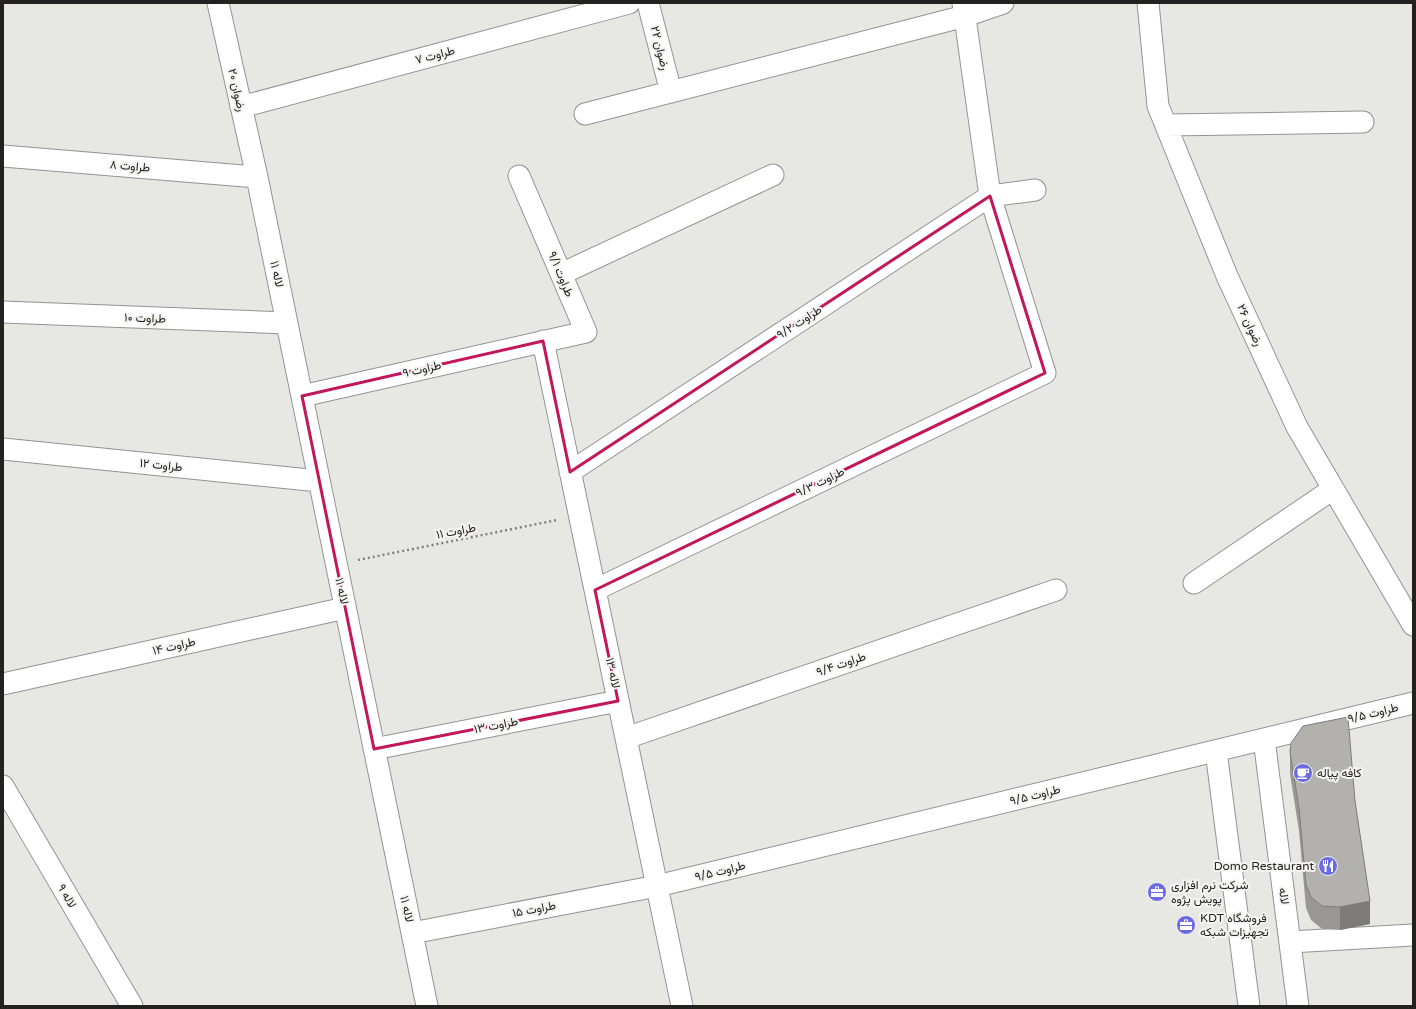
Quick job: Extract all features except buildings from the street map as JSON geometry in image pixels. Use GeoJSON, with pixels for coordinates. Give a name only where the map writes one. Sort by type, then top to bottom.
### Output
{"type":"FeatureCollection","features":[{"type":"Feature","properties":{"kind":"street","name":"رضوان ۲۰"},"geometry":{"type":"LineString","coordinates":[[218,3],[257,177]]}},
{"type":"Feature","properties":{"kind":"street","name":"طراوت ۷"},"geometry":{"type":"LineString","coordinates":[[241,107],[629,3]]}},
{"type":"Feature","properties":{"kind":"street","name":"رضوان ۲۲"},"geometry":{"type":"LineString","coordinates":[[648,3],[671,92]]}},
{"type":"Feature","properties":{"kind":"street"},"geometry":{"type":"LineString","coordinates":[[585,114],[671,92],[964,10],[1003,3]]}},
{"type":"Feature","properties":{"kind":"street","name":"رضوان ۲۶"},"geometry":{"type":"LineString","coordinates":[[1148,3],[1158,106],[1227,276],[1297,427],[1413,625]]}},
{"type":"Feature","properties":{"kind":"street"},"geometry":{"type":"LineString","coordinates":[[964,10],[990,196]]}},
{"type":"Feature","properties":{"kind":"street"},"geometry":{"type":"LineString","coordinates":[[1166,124],[1363,122]]}},
{"type":"Feature","properties":{"kind":"street","name":"طراوت ۸"},"geometry":{"type":"LineString","coordinates":[[3,156],[257,177]]}},
{"type":"Feature","properties":{"kind":"street"},"geometry":{"type":"LineString","coordinates":[[561,274],[773,174]]}},
{"type":"Feature","properties":{"kind":"street","name":"طراوت ۹/۱"},"geometry":{"type":"LineString","coordinates":[[519,176],[586,332],[543,341]]}},
{"type":"Feature","properties":{"kind":"street","name":"لاله ۱۱"},"geometry":{"type":"LineString","coordinates":[[257,177],[427,1006]]}},
{"type":"Feature","properties":{"kind":"street","name":"طراوت ۹/۲"},"geometry":{"type":"LineString","coordinates":[[570,472],[990,196],[1035,190]]}},
{"type":"Feature","properties":{"kind":"street","name":"طراوت ۹/۳"},"geometry":{"type":"LineString","coordinates":[[595,590],[1045,373],[990,196]]}},
{"type":"Feature","properties":{"kind":"street","name":"طراوت ۱۰"},"geometry":{"type":"LineString","coordinates":[[3,312],[287,323]]}},
{"type":"Feature","properties":{"kind":"street","name":"لاله ۱۳"},"geometry":{"type":"LineString","coordinates":[[543,341],[682,1006]]}},
{"type":"Feature","properties":{"kind":"street","name":"طراوت ۹"},"geometry":{"type":"LineString","coordinates":[[302,396],[543,341]]}},
{"type":"Feature","properties":{"kind":"street","name":"طراوت ۱۲"},"geometry":{"type":"LineString","coordinates":[[3,449],[319,482]]}},
{"type":"Feature","properties":{"kind":"street"},"geometry":{"type":"LineString","coordinates":[[1194,583],[1333,489]]}},
{"type":"Feature","properties":{"kind":"street","name":"طراوت ۹/۴"},"geometry":{"type":"LineString","coordinates":[[626,738],[1056,590]]}},
{"type":"Feature","properties":{"kind":"street","name":"طراوت ۱۴"},"geometry":{"type":"LineString","coordinates":[[3,684],[345,608]]}},
{"type":"Feature","properties":{"kind":"street","name":"طراوت ۱۳"},"geometry":{"type":"LineString","coordinates":[[374,749],[618,701]]}},
{"type":"Feature","properties":{"kind":"street","name":"طراوت ۹/۵"},"geometry":{"type":"LineString","coordinates":[[657,886],[1413,703]]}},
{"type":"Feature","properties":{"kind":"street","name":"لاله"},"geometry":{"type":"LineString","coordinates":[[1264,739],[1298,1006]]}},
{"type":"Feature","properties":{"kind":"street"},"geometry":{"type":"LineString","coordinates":[[1216,751],[1249,1006]]}},
{"type":"Feature","properties":{"kind":"street","name":"لاله ۹"},"geometry":{"type":"LineString","coordinates":[[3,786],[11,817],[125,1004]]}},
{"type":"Feature","properties":{"kind":"street","name":"طراوت ۱۵"},"geometry":{"type":"LineString","coordinates":[[412,933],[657,886]]}},
{"type":"Feature","properties":{"kind":"street"},"geometry":{"type":"LineString","coordinates":[[1290,942],[1413,936]]}},
{"type":"Feature","properties":{"kind":"path","name":"طراوت ۱۱"},"geometry":{"type":"LineString","coordinates":[[336,564],[580,516]]}},
{"type":"Feature","properties":{"kind":"highlighted area"},"geometry":{"type":"Polygon","coordinates":[[[990,196],[1045,373],[595,590],[618,701],[374,749],[302,396],[543,341],[570,472],[990,196]]]}},
{"type":"Feature","properties":{"kind":"place","name":"کافه پیاله"},"geometry":{"type":"Point","coordinates":[1303,773]}},
{"type":"Feature","properties":{"kind":"place","name":"Domo Restaurant"},"geometry":{"type":"Point","coordinates":[1328,866]}},
{"type":"Feature","properties":{"kind":"place","name":"شرکت نرم افزاری پویش پژوه"},"geometry":{"type":"Point","coordinates":[1157,892]}},
{"type":"Feature","properties":{"kind":"place","name":"KDT فروشگاه تجهیزات شبکه"},"geometry":{"type":"Point","coordinates":[1186,925]}}]}
